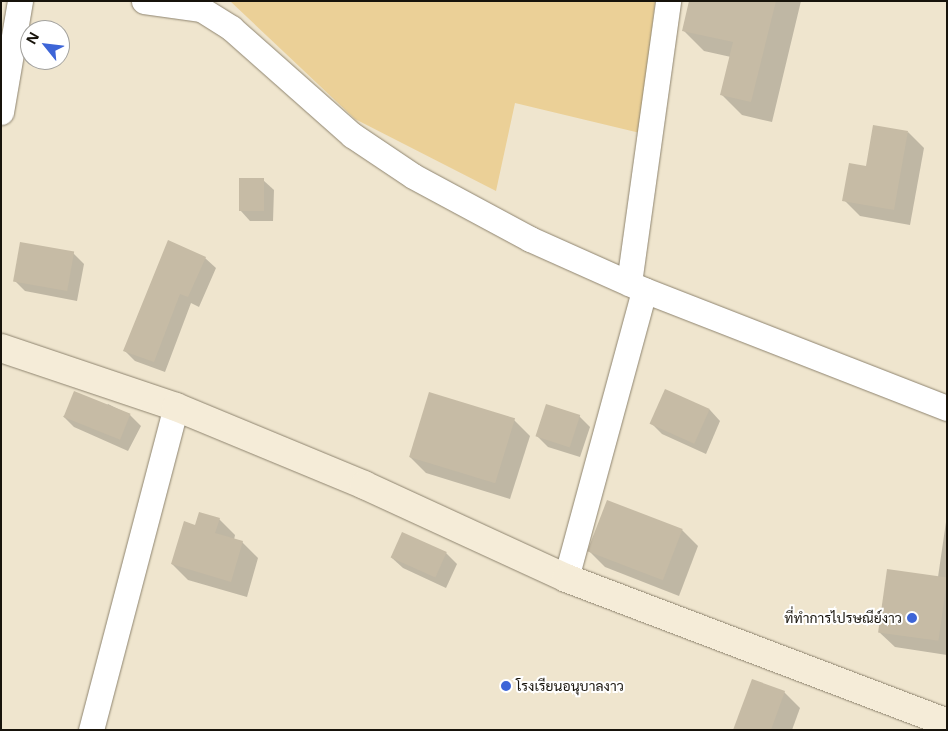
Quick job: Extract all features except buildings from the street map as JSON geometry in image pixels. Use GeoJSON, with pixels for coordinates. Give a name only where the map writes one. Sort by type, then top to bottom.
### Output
{"type":"FeatureCollection","features":[{"type":"Feature","properties":{"kind":"street"},"geometry":{"type":"LineString","coordinates":[[1,112],[20,1]]}},
{"type":"Feature","properties":{"kind":"street"},"geometry":{"type":"LineString","coordinates":[[144,1],[200,9],[231,28],[352,135],[413,176],[530,239],[636,286],[947,408]]}},
{"type":"Feature","properties":{"kind":"street"},"geometry":{"type":"LineString","coordinates":[[566,578],[636,286],[668,1]]}},
{"type":"Feature","properties":{"kind":"street"},"geometry":{"type":"LineString","coordinates":[[1,348],[176,407],[364,485],[566,578],[947,723]]}},
{"type":"Feature","properties":{"kind":"street"},"geometry":{"type":"LineString","coordinates":[[91,730],[176,407]]}},
{"type":"Feature","properties":{"kind":"shaded area"},"geometry":{"type":"Polygon","coordinates":[[[230,1],[655,1],[640,133],[515,103],[496,191],[355,119],[230,1]]]}},
{"type":"Feature","properties":{"kind":"place","name":"ที่ทำการไปรษณีย์งาว"},"geometry":{"type":"Point","coordinates":[912,618]}},
{"type":"Feature","properties":{"kind":"place","name":"โรงเรียนอนุบาลงาว"},"geometry":{"type":"Point","coordinates":[506,686]}}]}
